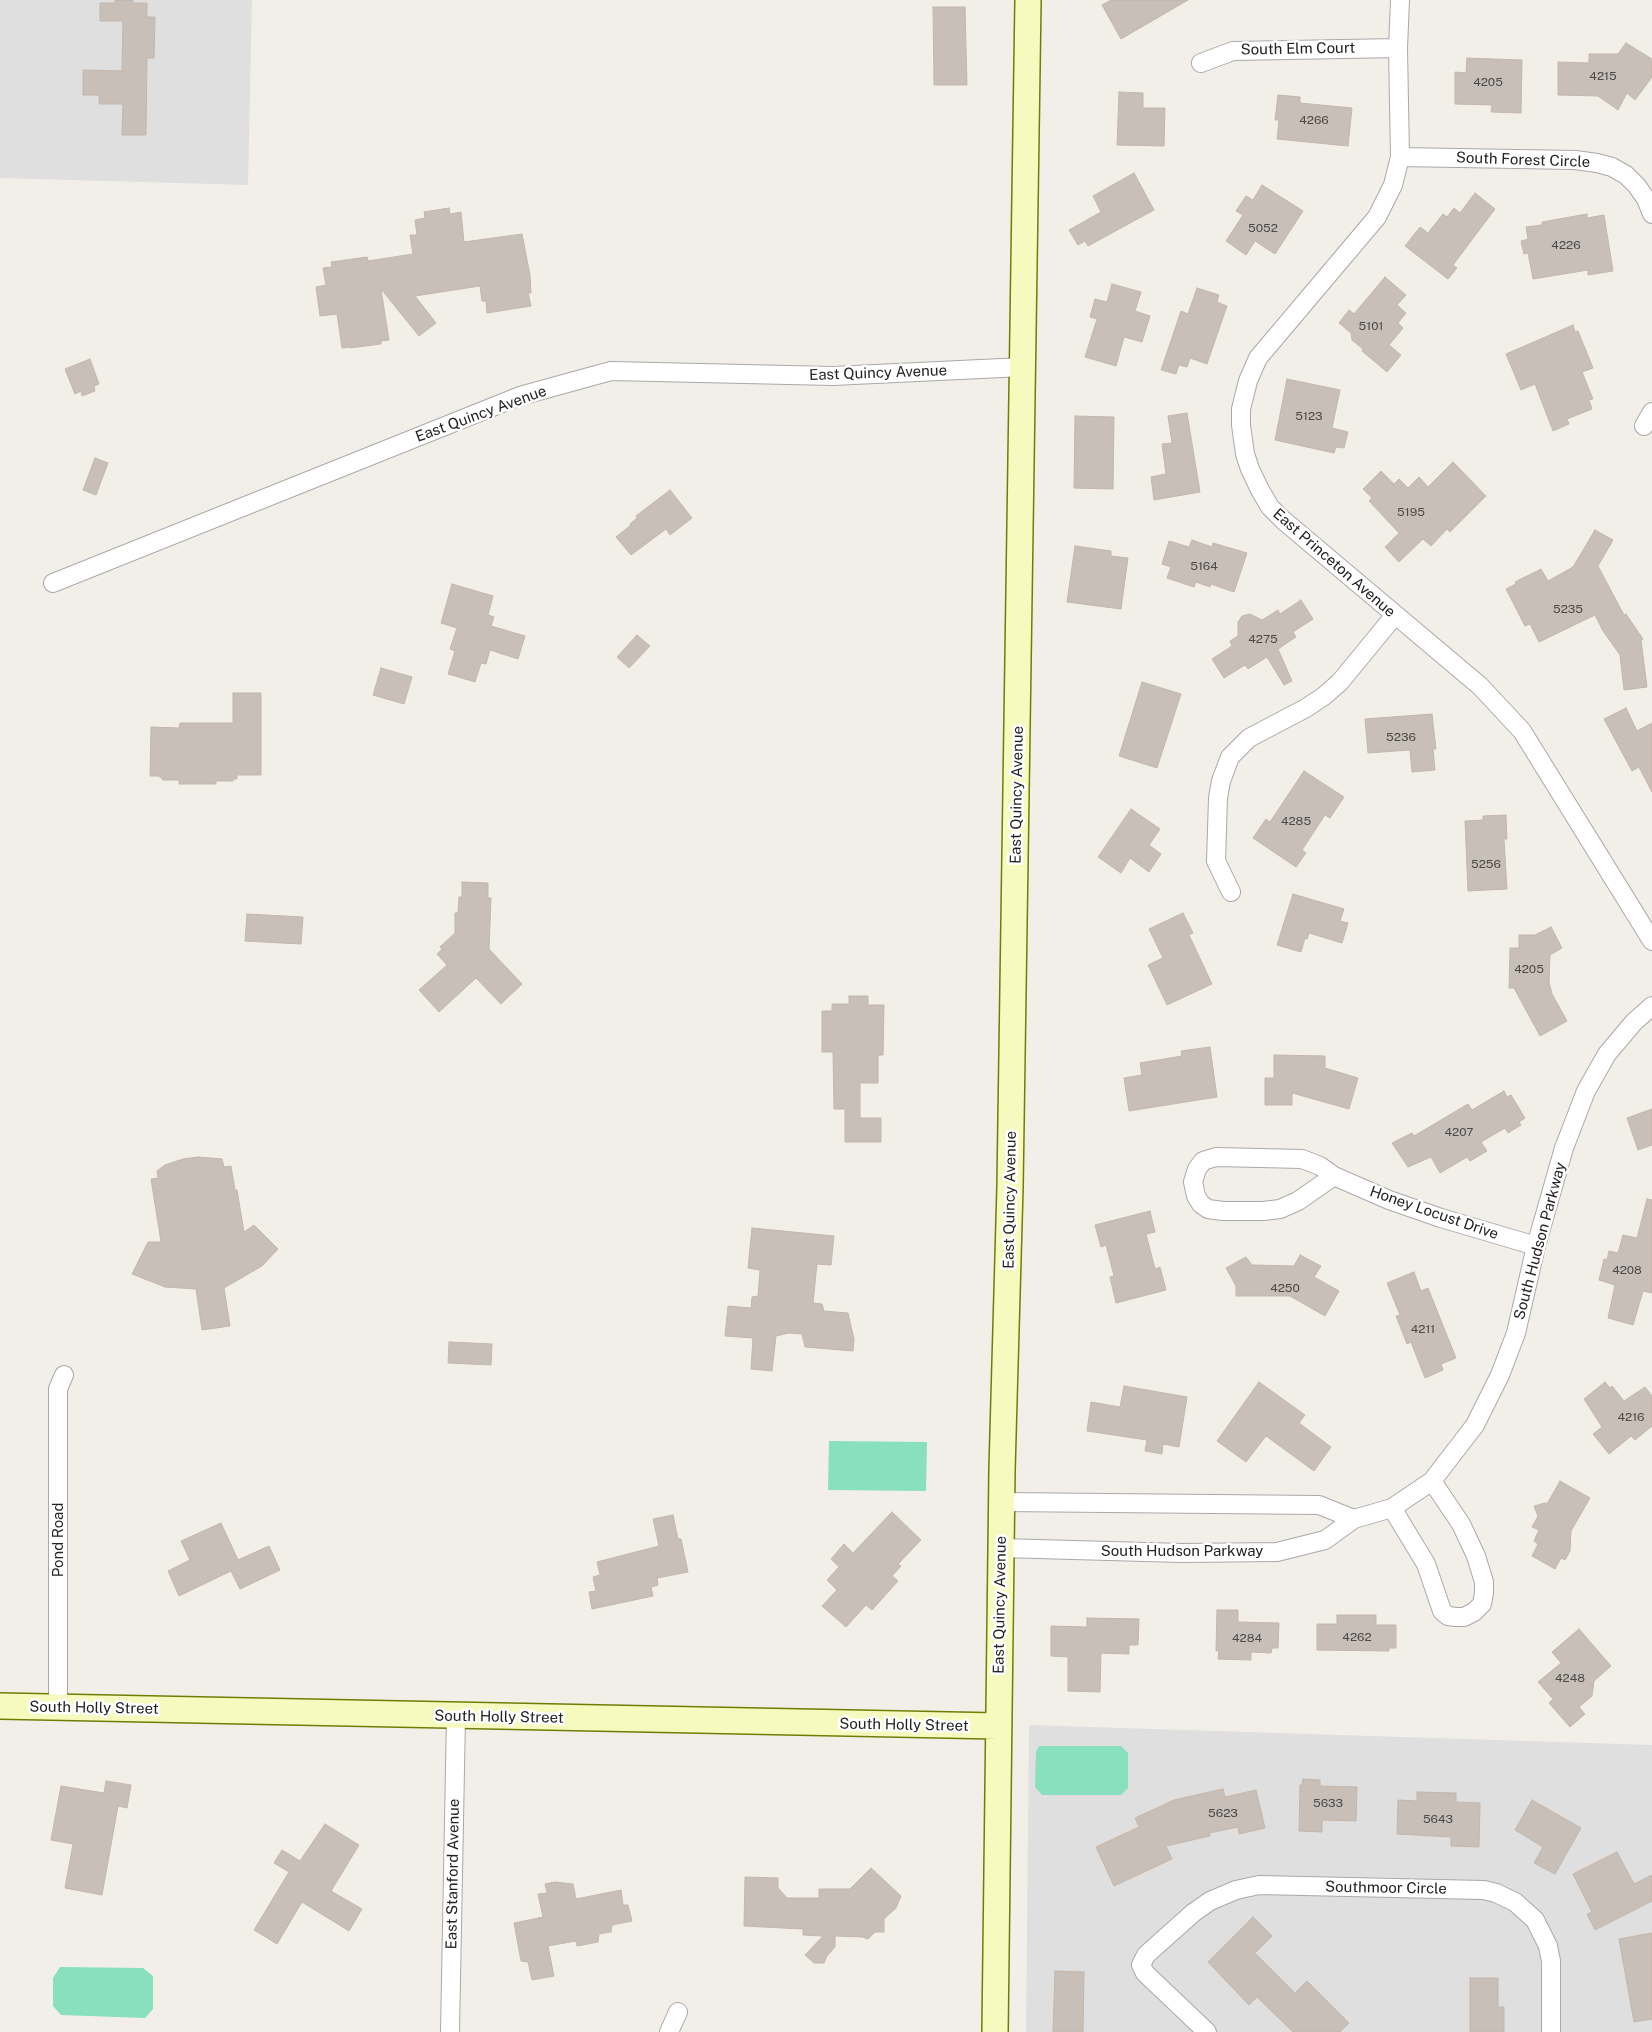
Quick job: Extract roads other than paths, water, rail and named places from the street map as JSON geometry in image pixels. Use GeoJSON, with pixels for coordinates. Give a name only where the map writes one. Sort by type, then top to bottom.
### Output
{"type":"FeatureCollection","features":[{"type":"Feature","properties":{"kind":"street","name":"East Quincy Avenue"},"geometry":{"type":"LineString","coordinates":[[995,2032],[998,1726],[1011,1168],[1028,0]]}},
{"type":"Feature","properties":{"kind":"street","name":"East Princeton Avenue"},"geometry":{"type":"LineString","coordinates":[[1400,0],[1398,48],[1400,157],[1393,185],[1377,217],[1258,358],[1248,381],[1241,409],[1245,454],[1250,469],[1270,507],[1395,616],[1480,686],[1522,731],[1652,941]]}},
{"type":"Feature","properties":{"kind":"street","name":"South Elm Court"},"geometry":{"type":"LineString","coordinates":[[1201,63],[1233,51],[1398,48]]}},
{"type":"Feature","properties":{"kind":"street","name":"South Forest Circle"},"geometry":{"type":"LineString","coordinates":[[1400,157],[1575,160],[1597,163],[1612,167],[1626,175],[1646,199],[1652,214]]}},
{"type":"Feature","properties":{"kind":"street","name":"East Quincy Avenue"},"geometry":{"type":"LineString","coordinates":[[53,583],[520,396],[611,371],[833,376],[1023,367]]}},
{"type":"Feature","properties":{"kind":"street"},"geometry":{"type":"LineString","coordinates":[[1231,892],[1216,862],[1218,798],[1221,781],[1230,757],[1249,738],[1306,708],[1324,696],[1340,682],[1395,616]]}},
{"type":"Feature","properties":{"kind":"street","name":"South Hudson Parkway"},"geometry":{"type":"LineString","coordinates":[[1001,1548],[1182,1553],[1277,1552],[1325,1540],[1354,1519],[1392,1508],[1432,1481],[1476,1425],[1500,1376],[1516,1333],[1536,1246],[1564,1148],[1586,1091],[1607,1054],[1634,1022],[1652,1006]]}},
{"type":"Feature","properties":{"kind":"street","name":"Honey Locust Drive"},"geometry":{"type":"LineString","coordinates":[[1334,1176],[1298,1201],[1280,1209],[1263,1211],[1208,1209],[1201,1204],[1196,1196],[1193,1182],[1197,1170],[1203,1161],[1216,1157],[1302,1159],[1320,1166],[1334,1176],[1390,1200],[1441,1218],[1536,1246]]}},
{"type":"Feature","properties":{"kind":"street","name":"Pond Road"},"geometry":{"type":"LineString","coordinates":[[58,1707],[58,1389],[64,1375]]}},
{"type":"Feature","properties":{"kind":"street"},"geometry":{"type":"LineString","coordinates":[[1392,1508],[1426,1564],[1442,1611],[1448,1616],[1456,1617],[1474,1612],[1482,1604],[1484,1593],[1484,1582],[1476,1556],[1461,1524],[1432,1481]]}},
{"type":"Feature","properties":{"kind":"street"},"geometry":{"type":"LineString","coordinates":[[1002,1502],[1319,1505],[1354,1519]]}},
{"type":"Feature","properties":{"kind":"street","name":"South Holly Street"},"geometry":{"type":"LineString","coordinates":[[0,1706],[998,1726]]}},
{"type":"Feature","properties":{"kind":"street","name":"East Stanford Avenue"},"geometry":{"type":"LineString","coordinates":[[450,2032],[456,1716]]}},
{"type":"Feature","properties":{"kind":"street","name":"Southmoor Circle"},"geometry":{"type":"LineString","coordinates":[[1207,2032],[1145,1973],[1142,1965],[1146,1955],[1193,1913],[1210,1901],[1236,1890],[1259,1885],[1484,1890],[1496,1893],[1515,1902],[1535,1920],[1543,1932],[1551,1961],[1550,2032]]}},
{"type":"Feature","properties":{"kind":"street"},"geometry":{"type":"LineString","coordinates":[[669,2032],[678,2012]]}}]}
